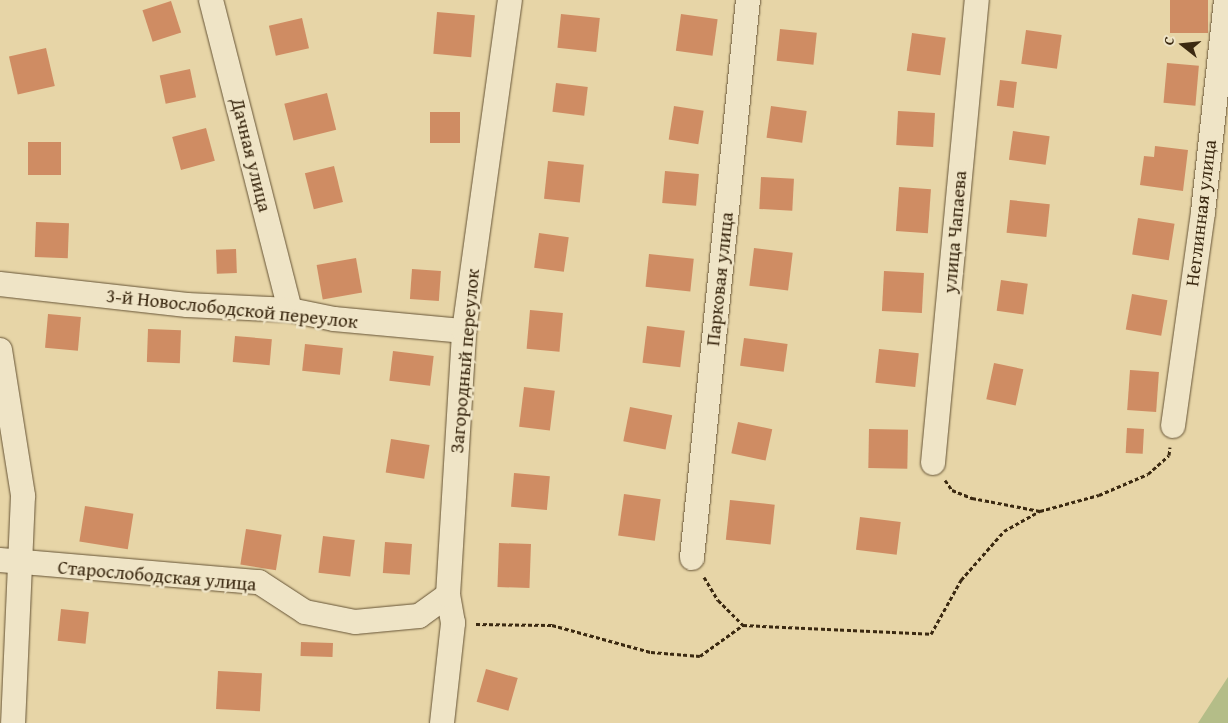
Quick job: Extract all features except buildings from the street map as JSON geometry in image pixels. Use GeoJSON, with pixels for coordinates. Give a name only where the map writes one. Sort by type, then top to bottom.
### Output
{"type":"FeatureCollection","features":[{"type":"Feature","properties":{"kind":"street","name":"Дачная улица"},"geometry":{"type":"LineString","coordinates":[[211,0],[290,310]]}},
{"type":"Feature","properties":{"kind":"street","name":"Загородный переулок"},"geometry":{"type":"LineString","coordinates":[[442,723],[453,624],[448,595],[464,331],[510,0]]}},
{"type":"Feature","properties":{"kind":"street","name":"Парковая улица"},"geometry":{"type":"LineString","coordinates":[[692,558],[748,0]]}},
{"type":"Feature","properties":{"kind":"street","name":"улица Чапаева"},"geometry":{"type":"LineString","coordinates":[[933,463],[977,0]]}},
{"type":"Feature","properties":{"kind":"street","name":"Неглинная улица"},"geometry":{"type":"LineString","coordinates":[[1173,426],[1203,212],[1226,0]]}},
{"type":"Feature","properties":{"kind":"street","name":"3-й Новослободской переулок"},"geometry":{"type":"LineString","coordinates":[[0,284],[187,305],[290,310],[334,319],[464,331]]}},
{"type":"Feature","properties":{"kind":"street"},"geometry":{"type":"LineString","coordinates":[[0,350],[23,496],[10,562],[13,723]]}},
{"type":"Feature","properties":{"kind":"street","name":"Старослободская улица"},"geometry":{"type":"LineString","coordinates":[[10,562],[259,582],[305,612],[355,622],[419,616],[448,595]]}},
{"type":"Feature","properties":{"kind":"path"},"geometry":{"type":"LineString","coordinates":[[453,624],[552,625],[651,652],[700,656],[743,625],[931,634],[961,580],[1004,531],[1040,511],[1099,495],[1148,474],[1169,455],[1173,426]]}},
{"type":"Feature","properties":{"kind":"path"},"geometry":{"type":"LineString","coordinates":[[933,463],[952,490],[1002,506],[1040,511]]}},
{"type":"Feature","properties":{"kind":"path"},"geometry":{"type":"LineString","coordinates":[[692,558],[718,600],[743,625]]}},
{"type":"Feature","properties":{"kind":"green space"},"geometry":{"type":"Polygon","coordinates":[[[1228,677],[1228,723],[1198,723],[1228,677]]]}}]}
